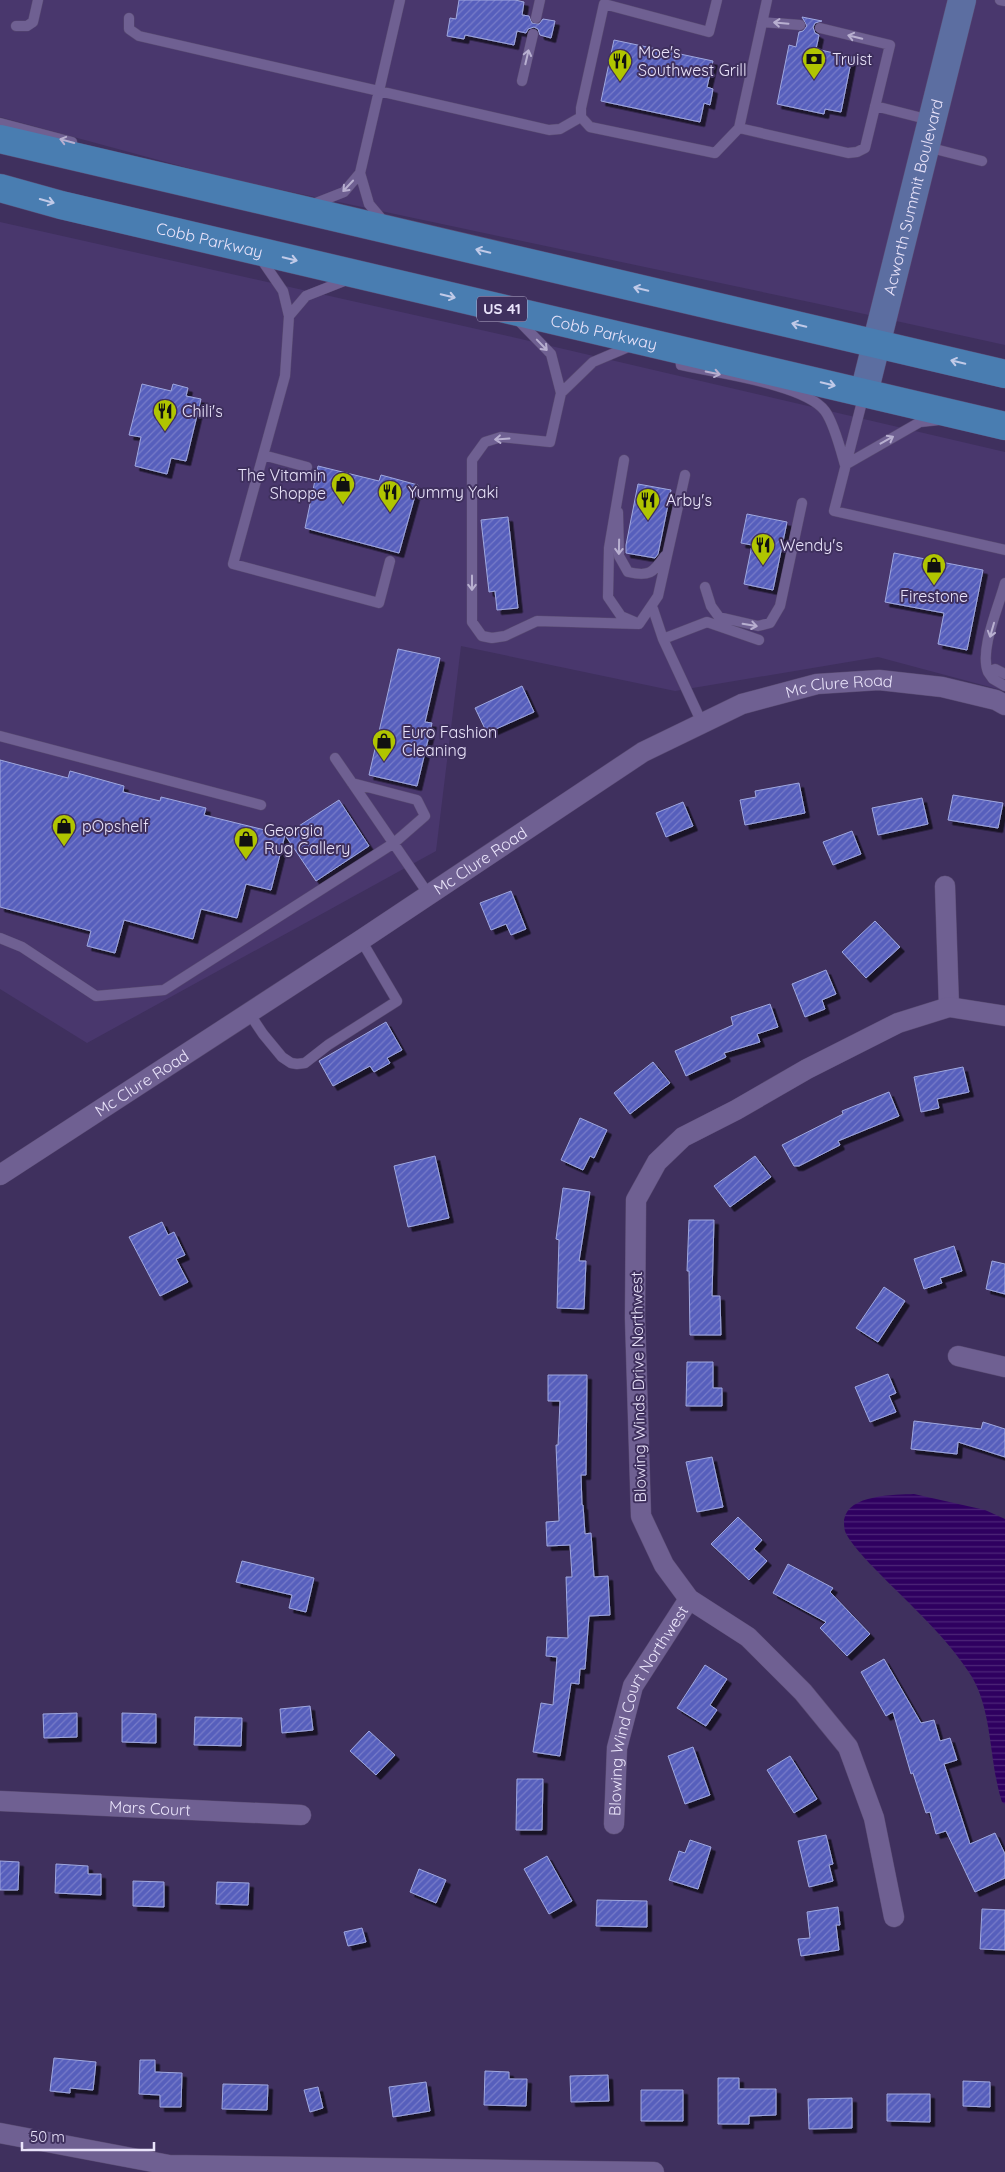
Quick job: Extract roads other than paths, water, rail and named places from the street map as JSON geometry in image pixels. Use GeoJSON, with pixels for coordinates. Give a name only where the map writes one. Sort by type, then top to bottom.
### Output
{"type":"FeatureCollection","features":[{"type":"Feature","properties":{"kind":"main road"},"geometry":{"type":"LineString","coordinates":[[0,138],[300,210],[1005,374]]}},
{"type":"Feature","properties":{"kind":"main road","name":"Cobb Parkway"},"geometry":{"type":"LineString","coordinates":[[0,188],[61,205],[1005,426]]}},
{"type":"Feature","properties":{"kind":"street","name":"Acworth Summit Boulevard"},"geometry":{"type":"LineString","coordinates":[[864,393],[962,0]]}},
{"type":"Feature","properties":{"kind":"street","name":"Mc Clure Road"},"geometry":{"type":"LineString","coordinates":[[0,1175],[250,1013],[644,752],[742,704],[817,684],[879,680],[942,687],[996,700],[1005,705]]}},
{"type":"Feature","properties":{"kind":"street"},"geometry":{"type":"LineString","coordinates":[[945,886],[949,1007]]}},
{"type":"Feature","properties":{"kind":"street","name":"Blowing Winds Drive Northwest"},"geometry":{"type":"LineString","coordinates":[[894,1917],[874,1818],[848,1747],[803,1692],[748,1637],[689,1599],[664,1565],[640,1516],[635,1318],[636,1200],[657,1162],[683,1137],[736,1110],[807,1069],[898,1023],[949,1007],[1005,1016]]}},
{"type":"Feature","properties":{"kind":"street"},"geometry":{"type":"LineString","coordinates":[[958,1356],[1005,1367]]}},
{"type":"Feature","properties":{"kind":"street","name":"Blowing Wind Court Northwest"},"geometry":{"type":"LineString","coordinates":[[614,1824],[618,1748],[633,1686],[689,1599]]}},
{"type":"Feature","properties":{"kind":"street","name":"Mars Court"},"geometry":{"type":"LineString","coordinates":[[0,1801],[301,1814]]}},
{"type":"Feature","properties":{"kind":"street"},"geometry":{"type":"LineString","coordinates":[[0,2133],[169,2165],[654,2172]]}},
{"type":"Feature","properties":{"kind":"lane"},"geometry":{"type":"LineString","coordinates":[[16,26],[27,26],[33,22],[38,0]]}},
{"type":"Feature","properties":{"kind":"lane"},"geometry":{"type":"LineString","coordinates":[[300,210],[344,192],[360,173],[400,0]]}},
{"type":"Feature","properties":{"kind":"lane"},"geometry":{"type":"LineString","coordinates":[[536,18],[540,0]]}},
{"type":"Feature","properties":{"kind":"lane"},"geometry":{"type":"LineString","coordinates":[[717,0],[708,32],[604,4],[581,108],[581,117],[590,127],[715,153],[739,128],[767,0]]}},
{"type":"Feature","properties":{"kind":"lane"},"geometry":{"type":"LineString","coordinates":[[1000,0],[1005,1]]}},
{"type":"Feature","properties":{"kind":"lane"},"geometry":{"type":"LineString","coordinates":[[129,18],[129,29],[140,36],[549,130],[560,129],[581,117]]}},
{"type":"Feature","properties":{"kind":"lane"},"geometry":{"type":"LineString","coordinates":[[762,22],[800,25]]}},
{"type":"Feature","properties":{"kind":"lane"},"geometry":{"type":"LineString","coordinates":[[739,128],[848,153],[857,152],[865,148],[890,45],[820,28]]}},
{"type":"Feature","properties":{"kind":"lane"},"geometry":{"type":"LineString","coordinates":[[522,81],[532,34]]}},
{"type":"Feature","properties":{"kind":"lane"},"geometry":{"type":"LineString","coordinates":[[876,106],[932,120]]}},
{"type":"Feature","properties":{"kind":"lane"},"geometry":{"type":"LineString","coordinates":[[0,123],[87,146]]}},
{"type":"Feature","properties":{"kind":"lane"},"geometry":{"type":"LineString","coordinates":[[926,147],[982,161]]}},
{"type":"Feature","properties":{"kind":"lane"},"geometry":{"type":"LineString","coordinates":[[114,154],[161,177]]}},
{"type":"Feature","properties":{"kind":"lane"},"geometry":{"type":"LineString","coordinates":[[360,173],[369,204],[390,230]]}},
{"type":"Feature","properties":{"kind":"lane"},"geometry":{"type":"LineString","coordinates":[[256,251],[283,291],[289,316],[284,376],[233,564],[379,603],[390,561]]}},
{"type":"Feature","properties":{"kind":"lane"},"geometry":{"type":"LineString","coordinates":[[289,316],[306,296],[358,275]]}},
{"type":"Feature","properties":{"kind":"lane"},"geometry":{"type":"LineString","coordinates":[[508,310],[551,354],[561,393],[550,442],[501,437],[485,442],[472,460],[472,622],[482,636],[492,638],[505,636],[537,621],[639,624]]}},
{"type":"Feature","properties":{"kind":"lane"},"geometry":{"type":"LineString","coordinates":[[561,393],[593,362],[642,341]]}},
{"type":"Feature","properties":{"kind":"lane"},"geometry":{"type":"LineString","coordinates":[[679,350],[681,366],[801,394],[825,411],[840,445],[845,465]]}},
{"type":"Feature","properties":{"kind":"lane"},"geometry":{"type":"LineString","coordinates":[[864,393],[834,511],[1005,550]]}},
{"type":"Feature","properties":{"kind":"lane"},"geometry":{"type":"LineString","coordinates":[[845,465],[920,422],[972,418]]}},
{"type":"Feature","properties":{"kind":"lane"},"geometry":{"type":"LineString","coordinates":[[263,455],[307,467]]}},
{"type":"Feature","properties":{"kind":"lane"},"geometry":{"type":"LineString","coordinates":[[624,460],[609,548],[608,597],[621,616],[639,624]]}},
{"type":"Feature","properties":{"kind":"lane"},"geometry":{"type":"LineString","coordinates":[[639,624],[658,596],[685,475]]}},
{"type":"Feature","properties":{"kind":"lane"},"geometry":{"type":"LineString","coordinates":[[617,499],[620,525],[619,556],[628,572],[643,576],[654,570],[668,552]]}},
{"type":"Feature","properties":{"kind":"lane"},"geometry":{"type":"LineString","coordinates":[[705,587],[711,606],[719,617],[758,626],[770,623],[780,606],[802,503]]}},
{"type":"Feature","properties":{"kind":"lane"},"geometry":{"type":"LineString","coordinates":[[1005,583],[986,652],[985,664],[993,679],[1005,686]]}},
{"type":"Feature","properties":{"kind":"lane"},"geometry":{"type":"LineString","coordinates":[[652,606],[663,639],[702,724]]}},
{"type":"Feature","properties":{"kind":"lane"},"geometry":{"type":"LineString","coordinates":[[663,639],[707,622],[759,640]]}},
{"type":"Feature","properties":{"kind":"lane"},"geometry":{"type":"LineString","coordinates":[[988,672],[995,669],[1005,674]]}},
{"type":"Feature","properties":{"kind":"lane"},"geometry":{"type":"LineString","coordinates":[[0,736],[262,806]]}},
{"type":"Feature","properties":{"kind":"lane"},"geometry":{"type":"LineString","coordinates":[[335,758],[429,894]]}},
{"type":"Feature","properties":{"kind":"lane"},"geometry":{"type":"LineString","coordinates":[[0,938],[22,947],[96,996],[164,990],[394,843],[425,816],[417,800],[352,783]]}},
{"type":"Feature","properties":{"kind":"lane"},"geometry":{"type":"LineString","coordinates":[[250,1013],[269,1042],[282,1057],[291,1063],[305,1063],[328,1045],[397,1001],[361,940]]}},
{"type":"Feature","properties":{"kind":"place","name":"Truist"},"geometry":{"type":"Point","coordinates":[814,80]}},
{"type":"Feature","properties":{"kind":"place","name":"Moe's Southwest Grill"},"geometry":{"type":"Point","coordinates":[620,82]}},
{"type":"Feature","properties":{"kind":"place","name":"Chili's"},"geometry":{"type":"Point","coordinates":[165,432]}},
{"type":"Feature","properties":{"kind":"place","name":"The Vitamin Shoppe"},"geometry":{"type":"Point","coordinates":[343,505]}},
{"type":"Feature","properties":{"kind":"place","name":"Yummy Yaki"},"geometry":{"type":"Point","coordinates":[390,513]}},
{"type":"Feature","properties":{"kind":"place","name":"Arby's"},"geometry":{"type":"Point","coordinates":[648,521]}},
{"type":"Feature","properties":{"kind":"place","name":"Wendy's"},"geometry":{"type":"Point","coordinates":[763,566]}},
{"type":"Feature","properties":{"kind":"place","name":"Firestone"},"geometry":{"type":"Point","coordinates":[934,586]}},
{"type":"Feature","properties":{"kind":"place","name":"Euro Fashion Cleaning"},"geometry":{"type":"Point","coordinates":[384,762]}},
{"type":"Feature","properties":{"kind":"place","name":"pOpshelf"},"geometry":{"type":"Point","coordinates":[64,847]}},
{"type":"Feature","properties":{"kind":"place","name":"Georgia Rug Gallery"},"geometry":{"type":"Point","coordinates":[246,860]}}]}
